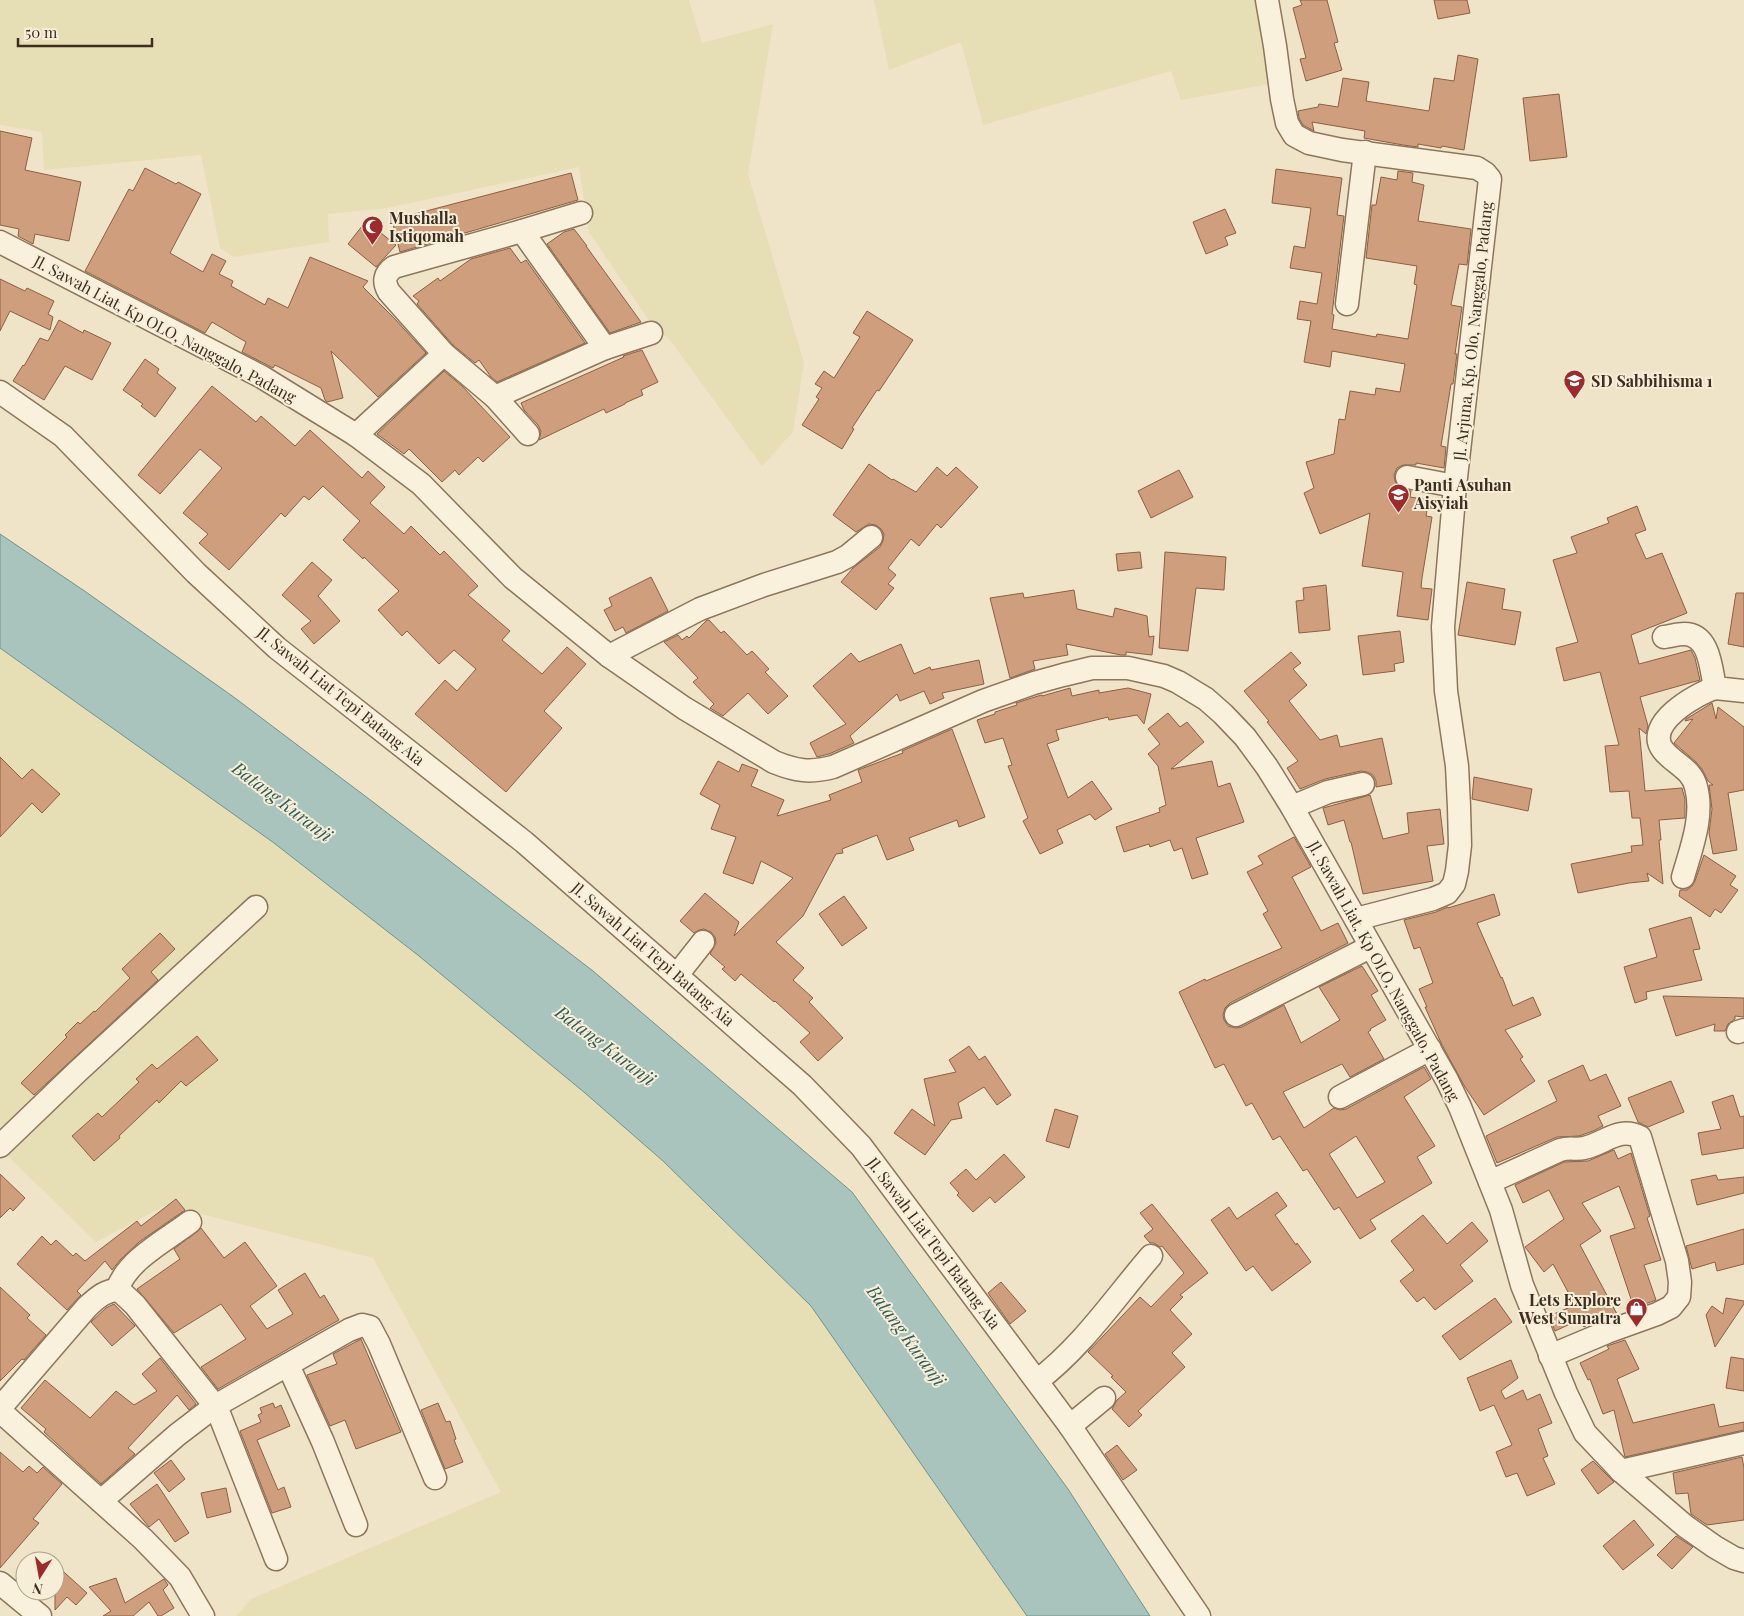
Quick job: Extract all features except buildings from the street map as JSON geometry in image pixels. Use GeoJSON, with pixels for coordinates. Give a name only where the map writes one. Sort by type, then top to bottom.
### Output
{"type":"FeatureCollection","features":[{"type":"Feature","properties":{"kind":"street"},"geometry":{"type":"LineString","coordinates":[[1267,0],[1282,99],[1288,123],[1294,135],[1309,143],[1365,152],[1347,304]]}},
{"type":"Feature","properties":{"kind":"street","name":"Jl. Arjuna, Kp. Olo, Nanggalo, Padang"},"geometry":{"type":"LineString","coordinates":[[1356,919],[1444,894],[1454,884],[1457,871],[1460,845],[1457,766],[1446,691],[1443,627],[1455,486],[1490,179],[1485,173],[1476,168],[1365,152]]}},
{"type":"Feature","properties":{"kind":"street"},"geometry":{"type":"LineString","coordinates":[[528,434],[495,397],[444,354],[389,292],[385,286],[384,278],[388,271],[394,267],[581,214]]}},
{"type":"Feature","properties":{"kind":"street"},"geometry":{"type":"LineString","coordinates":[[522,231],[605,348]]}},
{"type":"Feature","properties":{"kind":"street","name":"Jl. Sawah Liat, Kp OLO, Nanggalo, Padang"},"geometry":{"type":"LineString","coordinates":[[0,242],[262,377],[356,435],[421,484],[512,578],[609,656],[684,708],[774,762],[798,770],[816,771],[833,767],[983,701],[1034,682],[1092,668],[1128,668],[1164,676],[1192,689],[1206,699],[1245,737],[1292,807],[1370,947],[1407,1006],[1447,1080],[1460,1107],[1501,1210],[1522,1285],[1574,1413],[1585,1433],[1620,1471],[1685,1526],[1715,1547],[1734,1558],[1744,1561]]}},
{"type":"Feature","properties":{"kind":"street"},"geometry":{"type":"LineString","coordinates":[[495,397],[605,348],[651,333]]}},
{"type":"Feature","properties":{"kind":"street"},"geometry":{"type":"LineString","coordinates":[[356,435],[444,354]]}},
{"type":"Feature","properties":{"kind":"street","name":"Jl. Sawah Liat Tepi Batang Aia"},"geometry":{"type":"LineString","coordinates":[[0,392],[62,436],[196,573],[277,648],[524,842],[802,1085],[861,1146],[1070,1426],[1199,1616]]}},
{"type":"Feature","properties":{"kind":"street"},"geometry":{"type":"LineString","coordinates":[[1407,477],[1455,486]]}},
{"type":"Feature","properties":{"kind":"street"},"geometry":{"type":"LineString","coordinates":[[609,656],[671,622],[700,609],[764,584],[836,562],[848,556],[872,537]]}},
{"type":"Feature","properties":{"kind":"street"},"geometry":{"type":"LineString","coordinates":[[1664,637],[1685,634],[1699,638],[1706,646],[1715,688]]}},
{"type":"Feature","properties":{"kind":"street"},"geometry":{"type":"LineString","coordinates":[[1683,877],[1698,815],[1698,793],[1691,775],[1663,751],[1659,733],[1663,722],[1674,711],[1705,691],[1715,688],[1744,692]]}},
{"type":"Feature","properties":{"kind":"street"},"geometry":{"type":"LineString","coordinates":[[1292,807],[1328,792],[1363,784]]}},
{"type":"Feature","properties":{"kind":"street"},"geometry":{"type":"LineString","coordinates":[[0,1146],[77,1072],[256,907]]}},
{"type":"Feature","properties":{"kind":"street"},"geometry":{"type":"LineString","coordinates":[[677,975],[703,942]]}},
{"type":"Feature","properties":{"kind":"street"},"geometry":{"type":"LineString","coordinates":[[1236,1015],[1370,947]]}},
{"type":"Feature","properties":{"kind":"street"},"geometry":{"type":"LineString","coordinates":[[1340,1096],[1430,1049]]}},
{"type":"Feature","properties":{"kind":"street"},"geometry":{"type":"LineString","coordinates":[[1490,1182],[1568,1148],[1586,1148],[1622,1133],[1632,1133],[1640,1137],[1677,1261],[1680,1282],[1679,1298],[1671,1307],[1657,1314],[1606,1332],[1550,1356]]}},
{"type":"Feature","properties":{"kind":"street"},"geometry":{"type":"LineString","coordinates":[[117,1290],[122,1278],[135,1263],[190,1222]]}},
{"type":"Feature","properties":{"kind":"street"},"geometry":{"type":"LineString","coordinates":[[1036,1382],[1073,1350],[1151,1256]]}},
{"type":"Feature","properties":{"kind":"street"},"geometry":{"type":"LineString","coordinates":[[203,1616],[180,1577],[143,1539],[0,1410],[87,1307],[99,1296],[117,1290],[123,1293],[135,1305],[215,1406],[276,1559]]}},
{"type":"Feature","properties":{"kind":"street"},"geometry":{"type":"LineString","coordinates":[[101,1501],[177,1435],[215,1406],[356,1326],[366,1325],[370,1327],[379,1344],[435,1478]]}},
{"type":"Feature","properties":{"kind":"street"},"geometry":{"type":"LineString","coordinates":[[288,1364],[323,1442],[356,1525]]}},
{"type":"Feature","properties":{"kind":"street"},"geometry":{"type":"LineString","coordinates":[[1070,1426],[1104,1398]]}},
{"type":"Feature","properties":{"kind":"street"},"geometry":{"type":"LineString","coordinates":[[1620,1471],[1744,1443]]}},
{"type":"Feature","properties":{"kind":"street"},"geometry":{"type":"LineString","coordinates":[[0,1583],[40,1616]]}},
{"type":"Feature","properties":{"kind":"shaded area"},"geometry":{"type":"Polygon","coordinates":[[[0,0],[689,0],[702,43],[773,24],[748,174],[804,363],[793,432],[762,466],[670,340],[650,322],[589,232],[579,167],[387,208],[328,214],[329,242],[234,257],[220,248],[201,155],[44,170],[42,132],[0,125],[0,0]]]}},
{"type":"Feature","properties":{"kind":"shaded area"},"geometry":{"type":"Polygon","coordinates":[[[874,0],[1257,0],[1270,84],[1181,100],[1171,71],[983,125],[961,42],[889,70],[874,0]]]}},
{"type":"Feature","properties":{"kind":"shaded area"},"geometry":{"type":"Polygon","coordinates":[[[0,648],[274,843],[419,956],[585,1093],[663,1161],[811,1306],[1027,1616],[236,1616],[251,1599],[501,1492],[373,1258],[166,1205],[96,1242],[0,1148],[0,648]]]}},
{"type":"Feature","properties":{"kind":"water","name":"Batang Kuranji"},"geometry":{"type":"Polygon","coordinates":[[[0,534],[86,592],[235,698],[593,971],[852,1192],[1068,1489],[1150,1616],[1027,1616],[811,1306],[663,1161],[585,1093],[419,956],[274,843],[0,648],[0,534]]]}},
{"type":"Feature","properties":{"kind":"place","name":"Mushalla Istiqomah"},"geometry":{"type":"Point","coordinates":[373,246]}},
{"type":"Feature","properties":{"kind":"place","name":"SD Sabbihisma 1"},"geometry":{"type":"Point","coordinates":[1575,400]}},
{"type":"Feature","properties":{"kind":"place","name":"Panti Asuhan Aisyiah"},"geometry":{"type":"Point","coordinates":[1398,513]}},
{"type":"Feature","properties":{"kind":"place","name":"Lets Explore West Sumatra"},"geometry":{"type":"Point","coordinates":[1637,1328]}}]}
